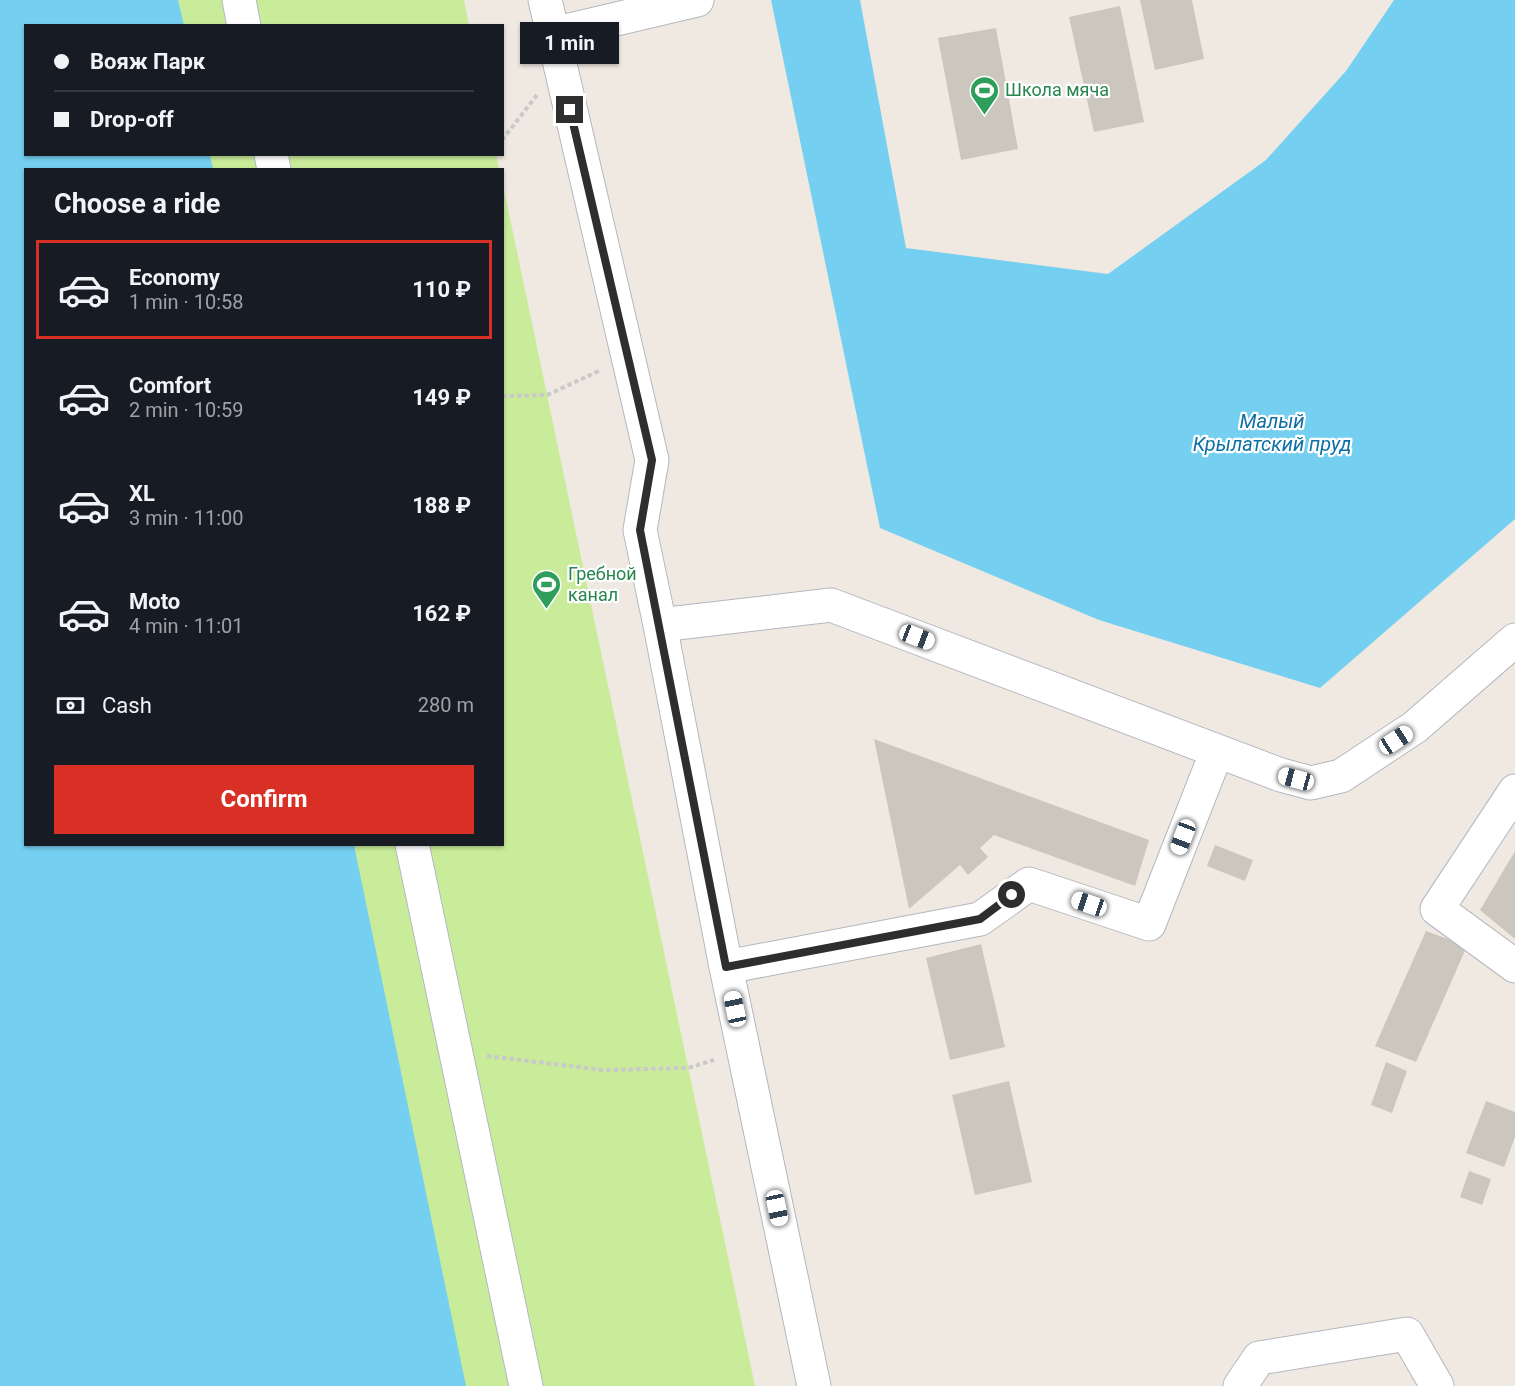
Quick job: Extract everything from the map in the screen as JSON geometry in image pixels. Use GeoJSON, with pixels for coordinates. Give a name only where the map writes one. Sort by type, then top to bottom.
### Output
{"type":"FeatureCollection","features":[{"type":"Feature","properties":{"kind":"lane"},"geometry":{"type":"LineString","coordinates":[[239,0],[244,24]]}},
{"type":"Feature","properties":{"kind":"lane"},"geometry":{"type":"LineString","coordinates":[[545,0],[652,460],[640,530],[726,967],[814,1386]]}},
{"type":"Feature","properties":{"kind":"lane"},"geometry":{"type":"LineString","coordinates":[[553,34],[698,0]]}},
{"type":"Feature","properties":{"kind":"lane"},"geometry":{"type":"LineString","coordinates":[[660,625],[831,605],[1281,775],[1311,783],[1341,776],[1415,727],[1515,640]]}},
{"type":"Feature","properties":{"kind":"lane"},"geometry":{"type":"LineString","coordinates":[[726,967],[980,919],[1029,884],[1149,924],[1217,751]]}},
{"type":"Feature","properties":{"kind":"lane"},"geometry":{"type":"LineString","coordinates":[[1515,791],[1437,909],[1515,966]]}},
{"type":"Feature","properties":{"kind":"lane"},"geometry":{"type":"LineString","coordinates":[[412,846],[526,1386]]}},
{"type":"Feature","properties":{"kind":"lane"},"geometry":{"type":"LineString","coordinates":[[1240,1386],[1259,1358],[1407,1334],[1437,1386]]}},
{"type":"Feature","properties":{"kind":"path"},"geometry":{"type":"LineString","coordinates":[[504,137],[560,65]]}},
{"type":"Feature","properties":{"kind":"path"},"geometry":{"type":"LineString","coordinates":[[504,396],[547,395],[628,357]]}},
{"type":"Feature","properties":{"kind":"path"},"geometry":{"type":"LineString","coordinates":[[455,1052],[603,1070],[688,1068],[744,1052]]}},
{"type":"Feature","properties":{"kind":"green space","name":"Гребной канал"},"geometry":{"type":"Polygon","coordinates":[[[0,0],[464,0],[469,24],[24,24],[24,156],[496,156],[499,168],[24,168],[24,846],[504,846],[504,190],[755,1386],[0,1386],[0,0]]]}},
{"type":"Feature","properties":{"kind":"water"},"geometry":{"type":"Polygon","coordinates":[[[0,0],[178,0],[184,24],[24,24],[24,156],[210,156],[213,168],[24,168],[24,846],[354,846],[466,1386],[0,1386],[0,0]]]}},
{"type":"Feature","properties":{"kind":"water","name":"Малый Крылатский пруд"},"geometry":{"type":"Polygon","coordinates":[[[771,0],[860,0],[906,248],[1108,274],[1266,160],[1346,71],[1394,0],[1515,0],[1515,519],[1320,688],[1099,620],[880,528],[771,0]]]}},
{"type":"Feature","properties":{"kind":"building"},"geometry":{"type":"Polygon","coordinates":[[[1140,0],[1192,0],[1204,59],[1155,70],[1140,0]]]}},
{"type":"Feature","properties":{"kind":"building"},"geometry":{"type":"Polygon","coordinates":[[[1120,6],[1144,122],[1094,132],[1069,17],[1120,6]]]}},
{"type":"Feature","properties":{"kind":"building"},"geometry":{"type":"Polygon","coordinates":[[[996,28],[1018,149],[961,160],[938,38],[996,28]]]}},
{"type":"Feature","properties":{"kind":"building"},"geometry":{"type":"Polygon","coordinates":[[[874,739],[1149,840],[1135,886],[994,835],[980,848],[988,857],[968,875],[960,865],[909,909],[874,739]]]}},
{"type":"Feature","properties":{"kind":"building"},"geometry":{"type":"Polygon","coordinates":[[[1215,845],[1253,860],[1245,881],[1207,866],[1215,845]]]}},
{"type":"Feature","properties":{"kind":"building"},"geometry":{"type":"Polygon","coordinates":[[[1515,851],[1515,939],[1480,910],[1515,851]]]}},
{"type":"Feature","properties":{"kind":"building"},"geometry":{"type":"Polygon","coordinates":[[[1426,931],[1467,946],[1416,1062],[1375,1046],[1426,931]]]}},
{"type":"Feature","properties":{"kind":"building"},"geometry":{"type":"Polygon","coordinates":[[[981,944],[1005,1047],[950,1060],[926,958],[981,944]]]}},
{"type":"Feature","properties":{"kind":"building"},"geometry":{"type":"Polygon","coordinates":[[[1386,1062],[1407,1071],[1392,1113],[1371,1105],[1386,1062]]]}},
{"type":"Feature","properties":{"kind":"building"},"geometry":{"type":"Polygon","coordinates":[[[1009,1081],[1032,1182],[975,1195],[952,1095],[1009,1081]]]}},
{"type":"Feature","properties":{"kind":"building"},"geometry":{"type":"Polygon","coordinates":[[[1486,1101],[1515,1112],[1515,1137],[1504,1167],[1466,1153],[1486,1101]]]}},
{"type":"Feature","properties":{"kind":"building"},"geometry":{"type":"Polygon","coordinates":[[[1469,1171],[1491,1179],[1482,1205],[1460,1197],[1469,1171]]]}},
{"type":"Feature","properties":{"kind":"place","name":"Школа мяча"},"geometry":{"type":"Point","coordinates":[984,116]}},
{"type":"Feature","properties":{"kind":"place","name":"Гребной канал"},"geometry":{"type":"Point","coordinates":[547,610]}},
{"type":"Feature","properties":{"kind":"route"},"geometry":{"type":"LineString","coordinates":[[570,110],[652,460],[640,530],[726,967],[980,919],[1012,895]]}}]}
